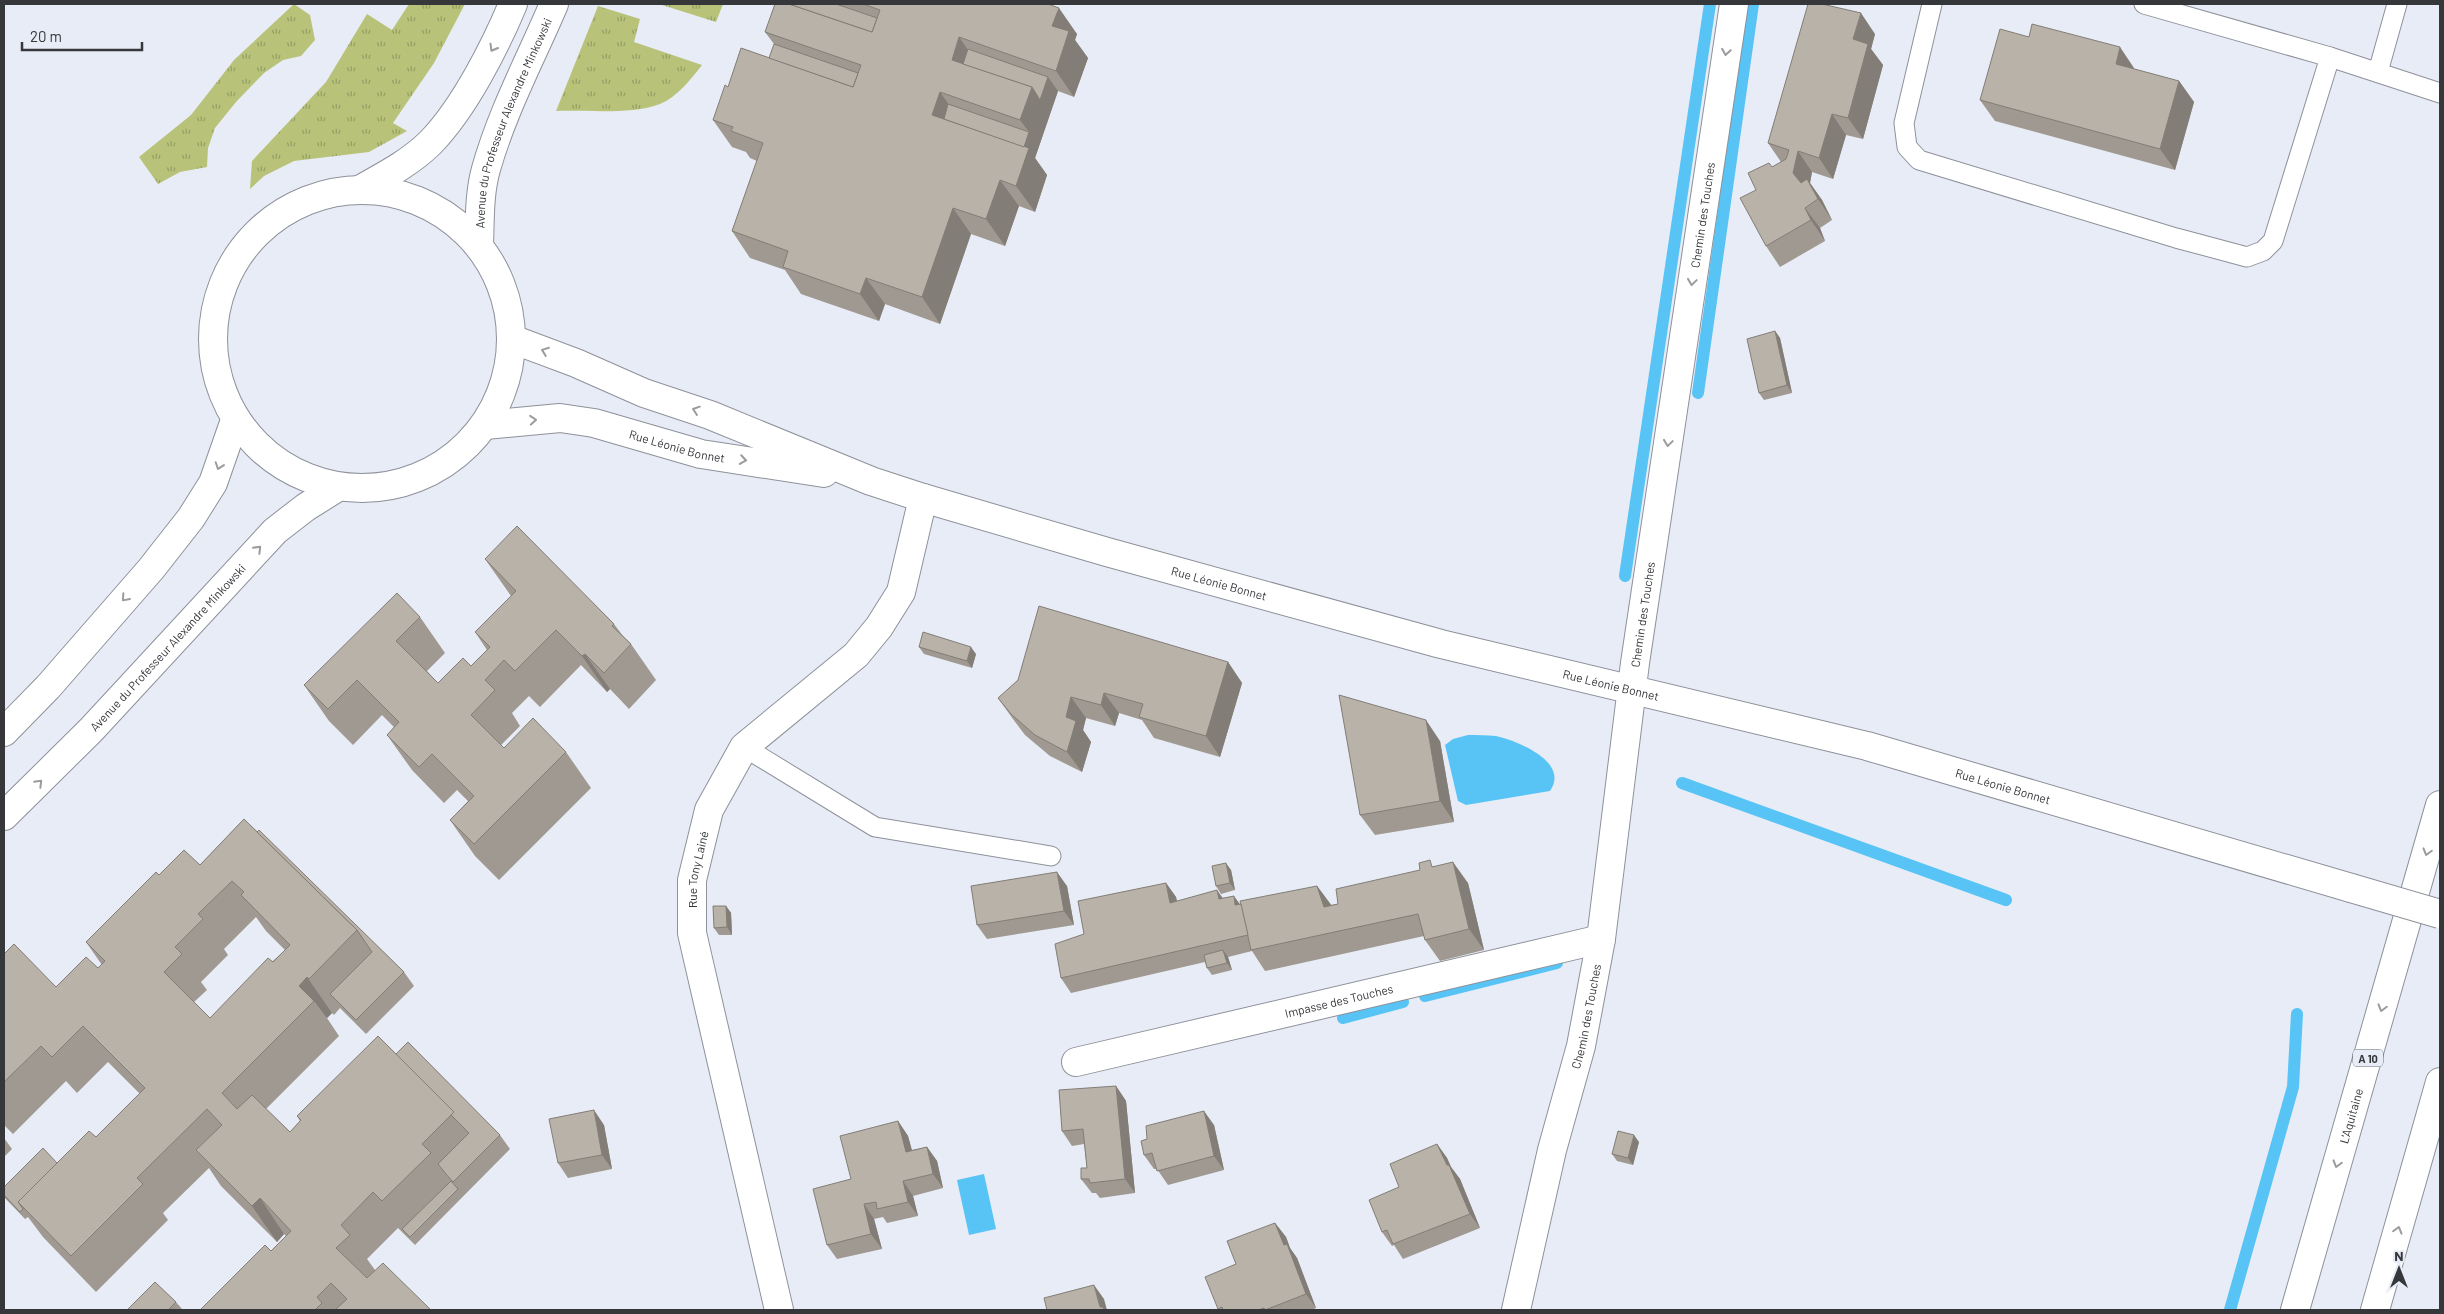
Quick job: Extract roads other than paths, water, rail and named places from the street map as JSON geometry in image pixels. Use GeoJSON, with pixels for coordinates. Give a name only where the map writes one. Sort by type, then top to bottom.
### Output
{"type":"FeatureCollection","features":[{"type":"Feature","properties":{"kind":"main road"},"geometry":{"type":"LineString","coordinates":[[362,189],[399,168],[431,141],[477,76],[498,40],[514,4]]}},
{"type":"Feature","properties":{"kind":"main road","name":"Avenue du Professeur Alexandre Minkowski"},"geometry":{"type":"LineString","coordinates":[[479,245],[480,203],[486,170],[505,117],[554,4]]}},
{"type":"Feature","properties":{"kind":"main road","name":"Chemin des Touches"},"geometry":{"type":"LineString","coordinates":[[1516,1310],[1552,1150],[1581,1046],[1601,939],[1632,689],[1734,4]]}},
{"type":"Feature","properties":{"kind":"main road"},"geometry":{"type":"LineString","coordinates":[[362,189],[406,195],[446,214],[479,245],[497,273],[508,306],[512,339],[505,384],[485,425],[456,455],[421,477],[380,488],[338,487],[298,475],[263,452],[235,420],[215,374],[212,326],[224,277],[251,236],[283,210],[321,194],[362,189]]}},
{"type":"Feature","properties":{"kind":"main road","name":"Rue Léonie Bonnet"},"geometry":{"type":"LineString","coordinates":[[512,339],[576,363],[644,393],[710,415],[871,481],[924,498],[1116,555],[1441,644],[1867,746],[2440,914]]}},
{"type":"Feature","properties":{"kind":"main road","name":"Rue Léonie Bonnet"},"geometry":{"type":"LineString","coordinates":[[485,425],[560,418],[586,422],[701,454],[871,481]]}},
{"type":"Feature","properties":{"kind":"main road"},"geometry":{"type":"LineString","coordinates":[[4,732],[54,679],[151,569],[191,518],[213,483],[235,420]]}},
{"type":"Feature","properties":{"kind":"main road","name":"Avenue du Professeur Alexandre Minkowski"},"geometry":{"type":"LineString","coordinates":[[4,816],[91,730],[275,531],[306,507],[338,487]]}},
{"type":"Feature","properties":{"kind":"main road","name":"Rue Tony Lainé"},"geometry":{"type":"LineString","coordinates":[[779,1310],[692,932],[692,880],[709,810],[744,747],[856,654],[879,627],[901,592],[924,498]]}},
{"type":"Feature","properties":{"kind":"main road","name":"L'Aquitaine"},"geometry":{"type":"LineString","coordinates":[[2295,1310],[2440,805]]}},
{"type":"Feature","properties":{"kind":"main road","name":"Impasse des Touches"},"geometry":{"type":"LineString","coordinates":[[1076,1062],[1601,939]]}},
{"type":"Feature","properties":{"kind":"main road"},"geometry":{"type":"LineString","coordinates":[[2375,1310],[2440,1082]]}},
{"type":"Feature","properties":{"kind":"lane"},"geometry":{"type":"LineString","coordinates":[[1932,4],[1904,123],[1907,147],[1920,160],[2176,238],[2247,257],[2263,251],[2273,240],[2330,57]]}},
{"type":"Feature","properties":{"kind":"lane"},"geometry":{"type":"LineString","coordinates":[[2144,4],[2330,57],[2440,92]]}},
{"type":"Feature","properties":{"kind":"lane"},"geometry":{"type":"LineString","coordinates":[[2378,72],[2397,4]]}},
{"type":"Feature","properties":{"kind":"lane"},"geometry":{"type":"LineString","coordinates":[[744,747],[875,827],[1051,856]]}},
{"type":"Feature","properties":{"kind":"water"},"geometry":{"type":"Polygon","coordinates":[[[1468,735],[1496,736],[1517,743],[1539,754],[1548,762],[1553,771],[1554,781],[1550,791],[1466,805],[1458,801],[1445,745],[1453,739],[1468,735]]]}},
{"type":"Feature","properties":{"kind":"water"},"geometry":{"type":"Polygon","coordinates":[[[984,1174],[996,1229],[969,1235],[957,1180],[984,1174]]]}},
{"type":"Feature","properties":{"kind":"waterway"},"geometry":{"type":"LineString","coordinates":[[1625,576],[1710,4]]}},
{"type":"Feature","properties":{"kind":"waterway"},"geometry":{"type":"LineString","coordinates":[[1698,393],[1753,4]]}},
{"type":"Feature","properties":{"kind":"waterway"},"geometry":{"type":"LineString","coordinates":[[1682,783],[2006,900]]}},
{"type":"Feature","properties":{"kind":"waterway"},"geometry":{"type":"LineString","coordinates":[[1425,996],[1557,963]]}},
{"type":"Feature","properties":{"kind":"waterway"},"geometry":{"type":"LineString","coordinates":[[1343,1018],[1403,1002]]}},
{"type":"Feature","properties":{"kind":"waterway"},"geometry":{"type":"LineString","coordinates":[[2230,1310],[2293,1087],[2297,1014]]}}]}
